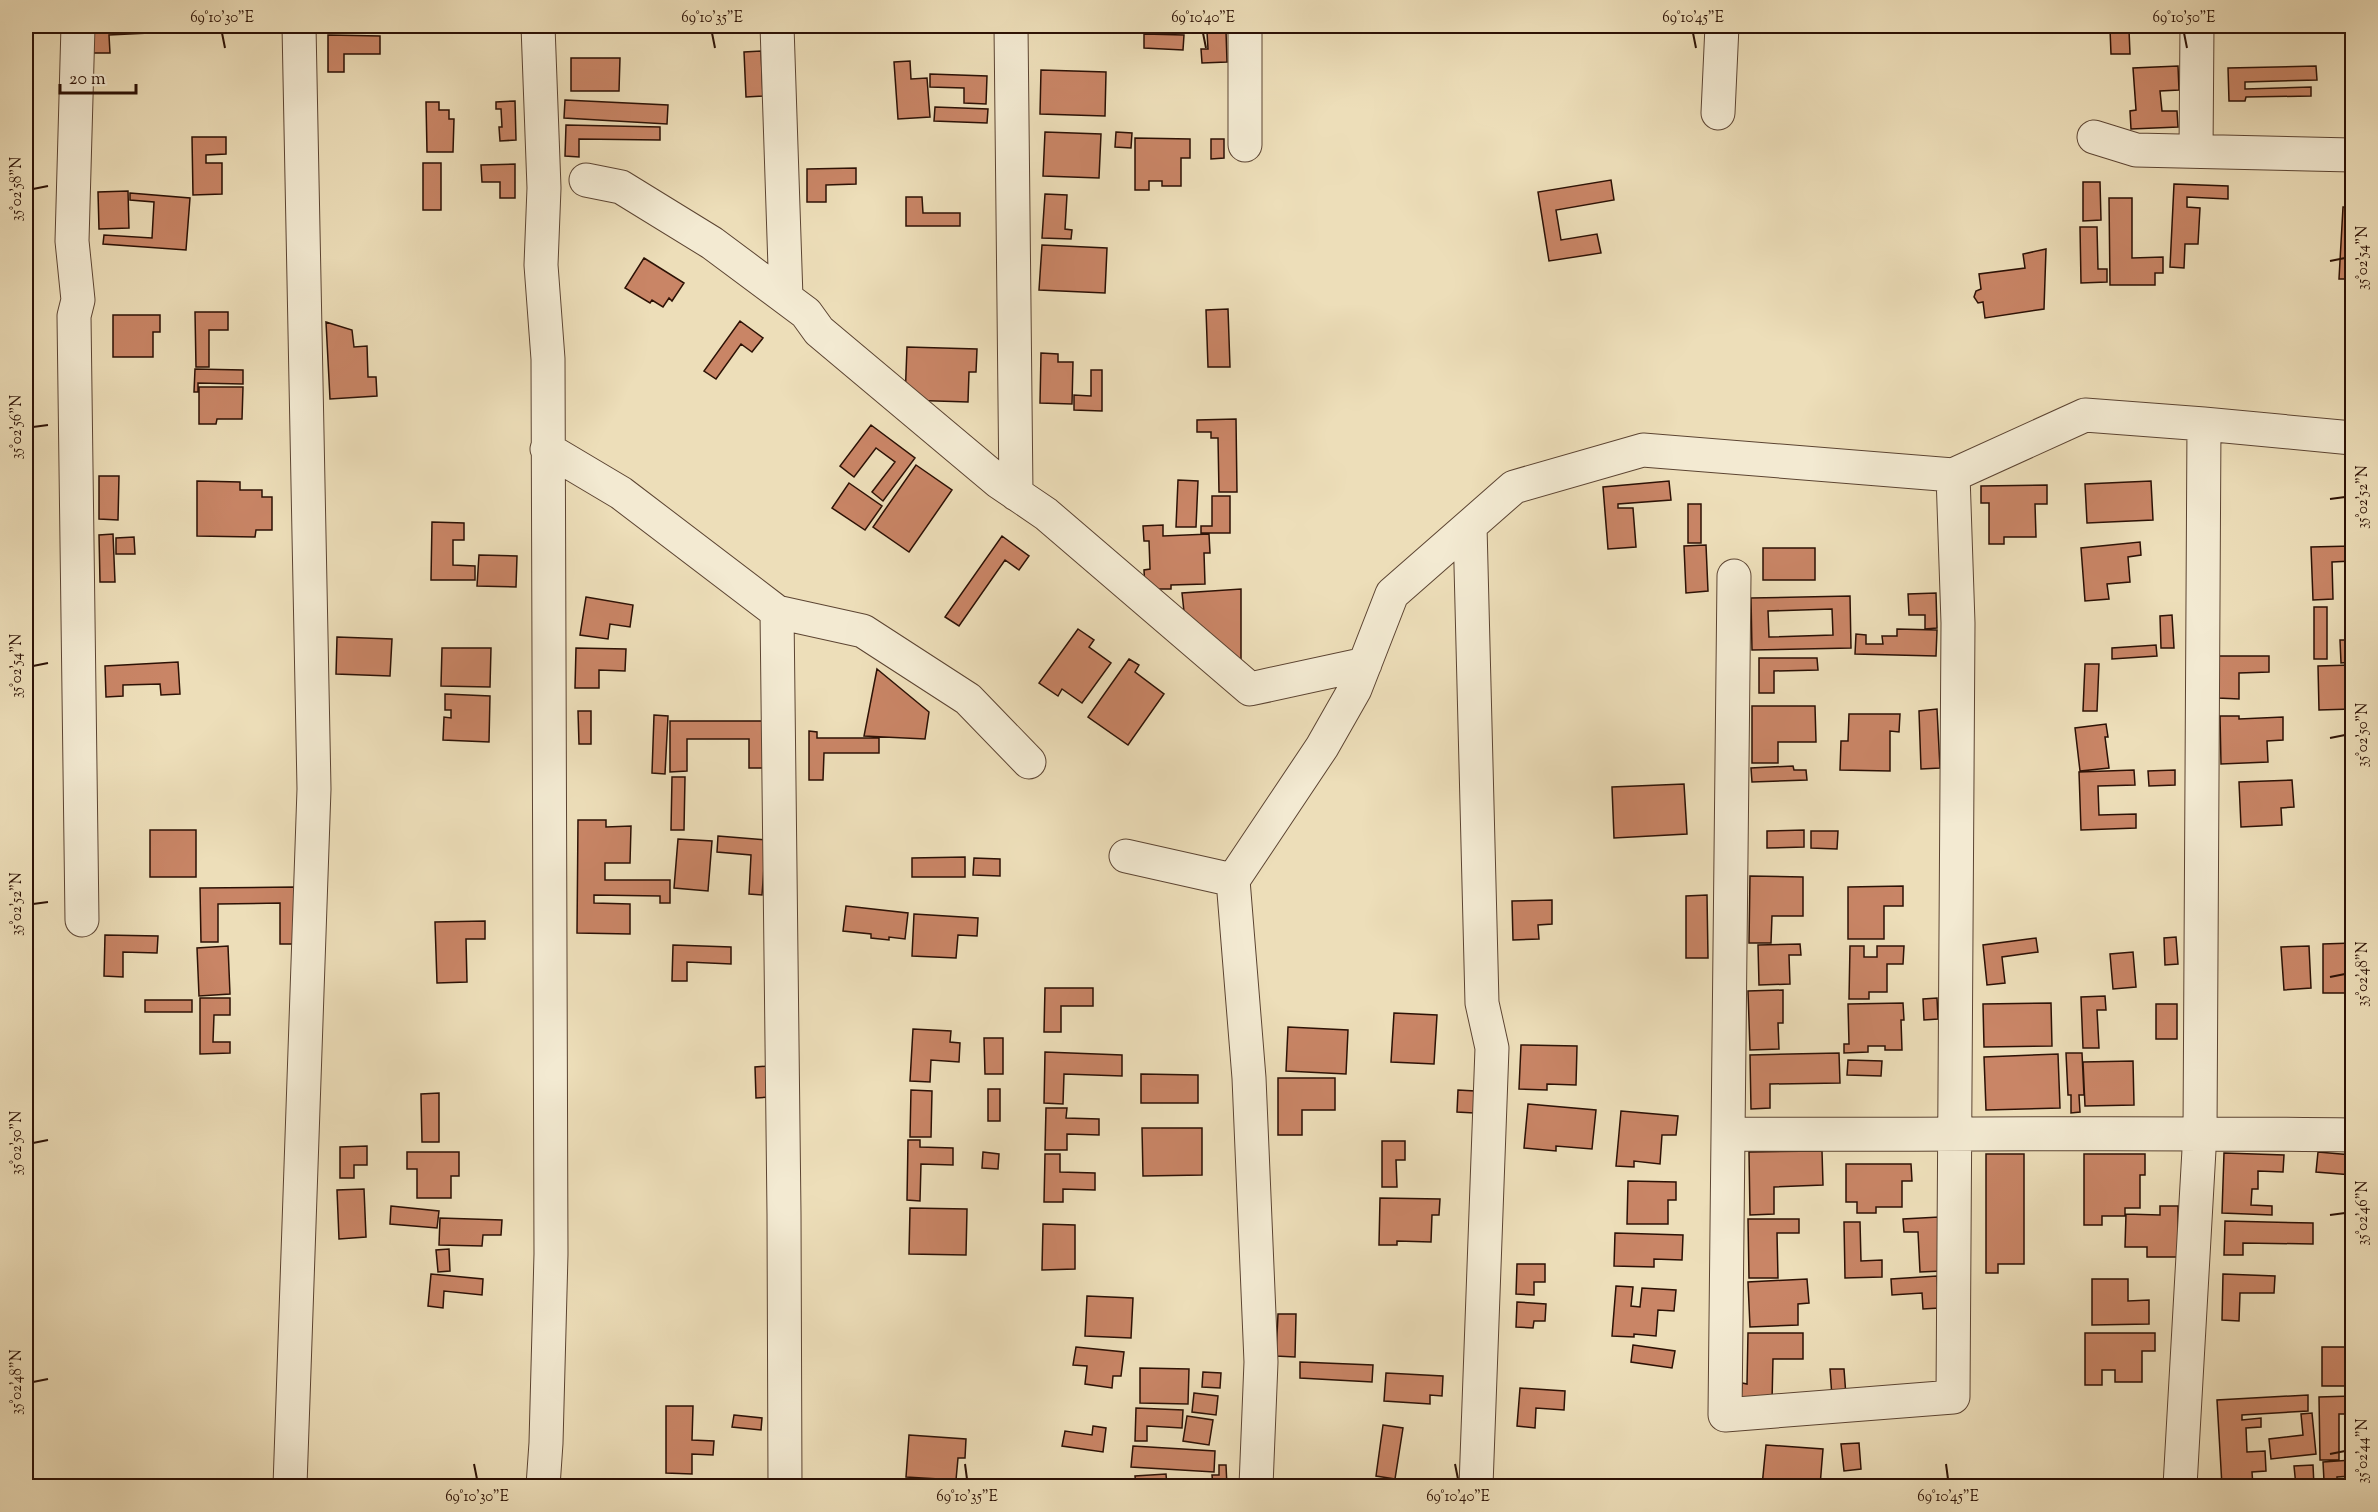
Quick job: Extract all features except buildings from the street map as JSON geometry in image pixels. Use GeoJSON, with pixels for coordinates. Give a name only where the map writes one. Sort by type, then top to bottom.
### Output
{"type":"FeatureCollection","features":[{"type":"Feature","properties":{"kind":"street"},"geometry":{"type":"LineString","coordinates":[[78,26],[72,241],[78,300],[74,316],[82,920]]}},
{"type":"Feature","properties":{"kind":"street"},"geometry":{"type":"LineString","coordinates":[[290,1486],[314,789],[299,26]]}},
{"type":"Feature","properties":{"kind":"street"},"geometry":{"type":"LineString","coordinates":[[538,26],[544,188],[541,266],[548,359],[551,1254],[543,1486]]}},
{"type":"Feature","properties":{"kind":"street"},"geometry":{"type":"LineString","coordinates":[[777,26],[786,298]]}},
{"type":"Feature","properties":{"kind":"street"},"geometry":{"type":"LineString","coordinates":[[1011,26],[1016,494]]}},
{"type":"Feature","properties":{"kind":"street"},"geometry":{"type":"LineString","coordinates":[[1245,26],[1245,145]]}},
{"type":"Feature","properties":{"kind":"street"},"geometry":{"type":"LineString","coordinates":[[1718,113],[1722,26]]}},
{"type":"Feature","properties":{"kind":"street"},"geometry":{"type":"LineString","coordinates":[[2196,151],[2197,26]]}},
{"type":"Feature","properties":{"kind":"street"},"geometry":{"type":"LineString","coordinates":[[2094,137],[2136,150],[2352,155]]}},
{"type":"Feature","properties":{"kind":"street"},"geometry":{"type":"LineString","coordinates":[[586,180],[621,187],[712,243],[806,313],[819,331],[999,482],[1046,514],[1250,689],[1365,664]]}},
{"type":"Feature","properties":{"kind":"street"},"geometry":{"type":"LineString","coordinates":[[1256,1486],[1262,1362],[1249,1078],[1233,879],[1322,747],[1355,689],[1392,594],[1514,487],[1642,450],[1953,475],[2085,415],[2352,438]]}},
{"type":"Feature","properties":{"kind":"street"},"geometry":{"type":"LineString","coordinates":[[2180,1486],[2200,1132],[2204,424]]}},
{"type":"Feature","properties":{"kind":"street"},"geometry":{"type":"LineString","coordinates":[[547,449],[621,493],[777,612],[863,631],[968,699],[1029,762]]}},
{"type":"Feature","properties":{"kind":"street"},"geometry":{"type":"LineString","coordinates":[[1734,576],[1725,1415],[1953,1397],[1958,623],[1953,475]]}},
{"type":"Feature","properties":{"kind":"street"},"geometry":{"type":"LineString","coordinates":[[1470,526],[1482,1003],[1492,1048],[1476,1486]]}},
{"type":"Feature","properties":{"kind":"street"},"geometry":{"type":"LineString","coordinates":[[777,612],[785,1486]]}},
{"type":"Feature","properties":{"kind":"street"},"geometry":{"type":"LineString","coordinates":[[1126,856],[1233,879]]}},
{"type":"Feature","properties":{"kind":"street"},"geometry":{"type":"LineString","coordinates":[[1728,1134],[1955,1135],[2200,1132],[2352,1135]]}}]}
